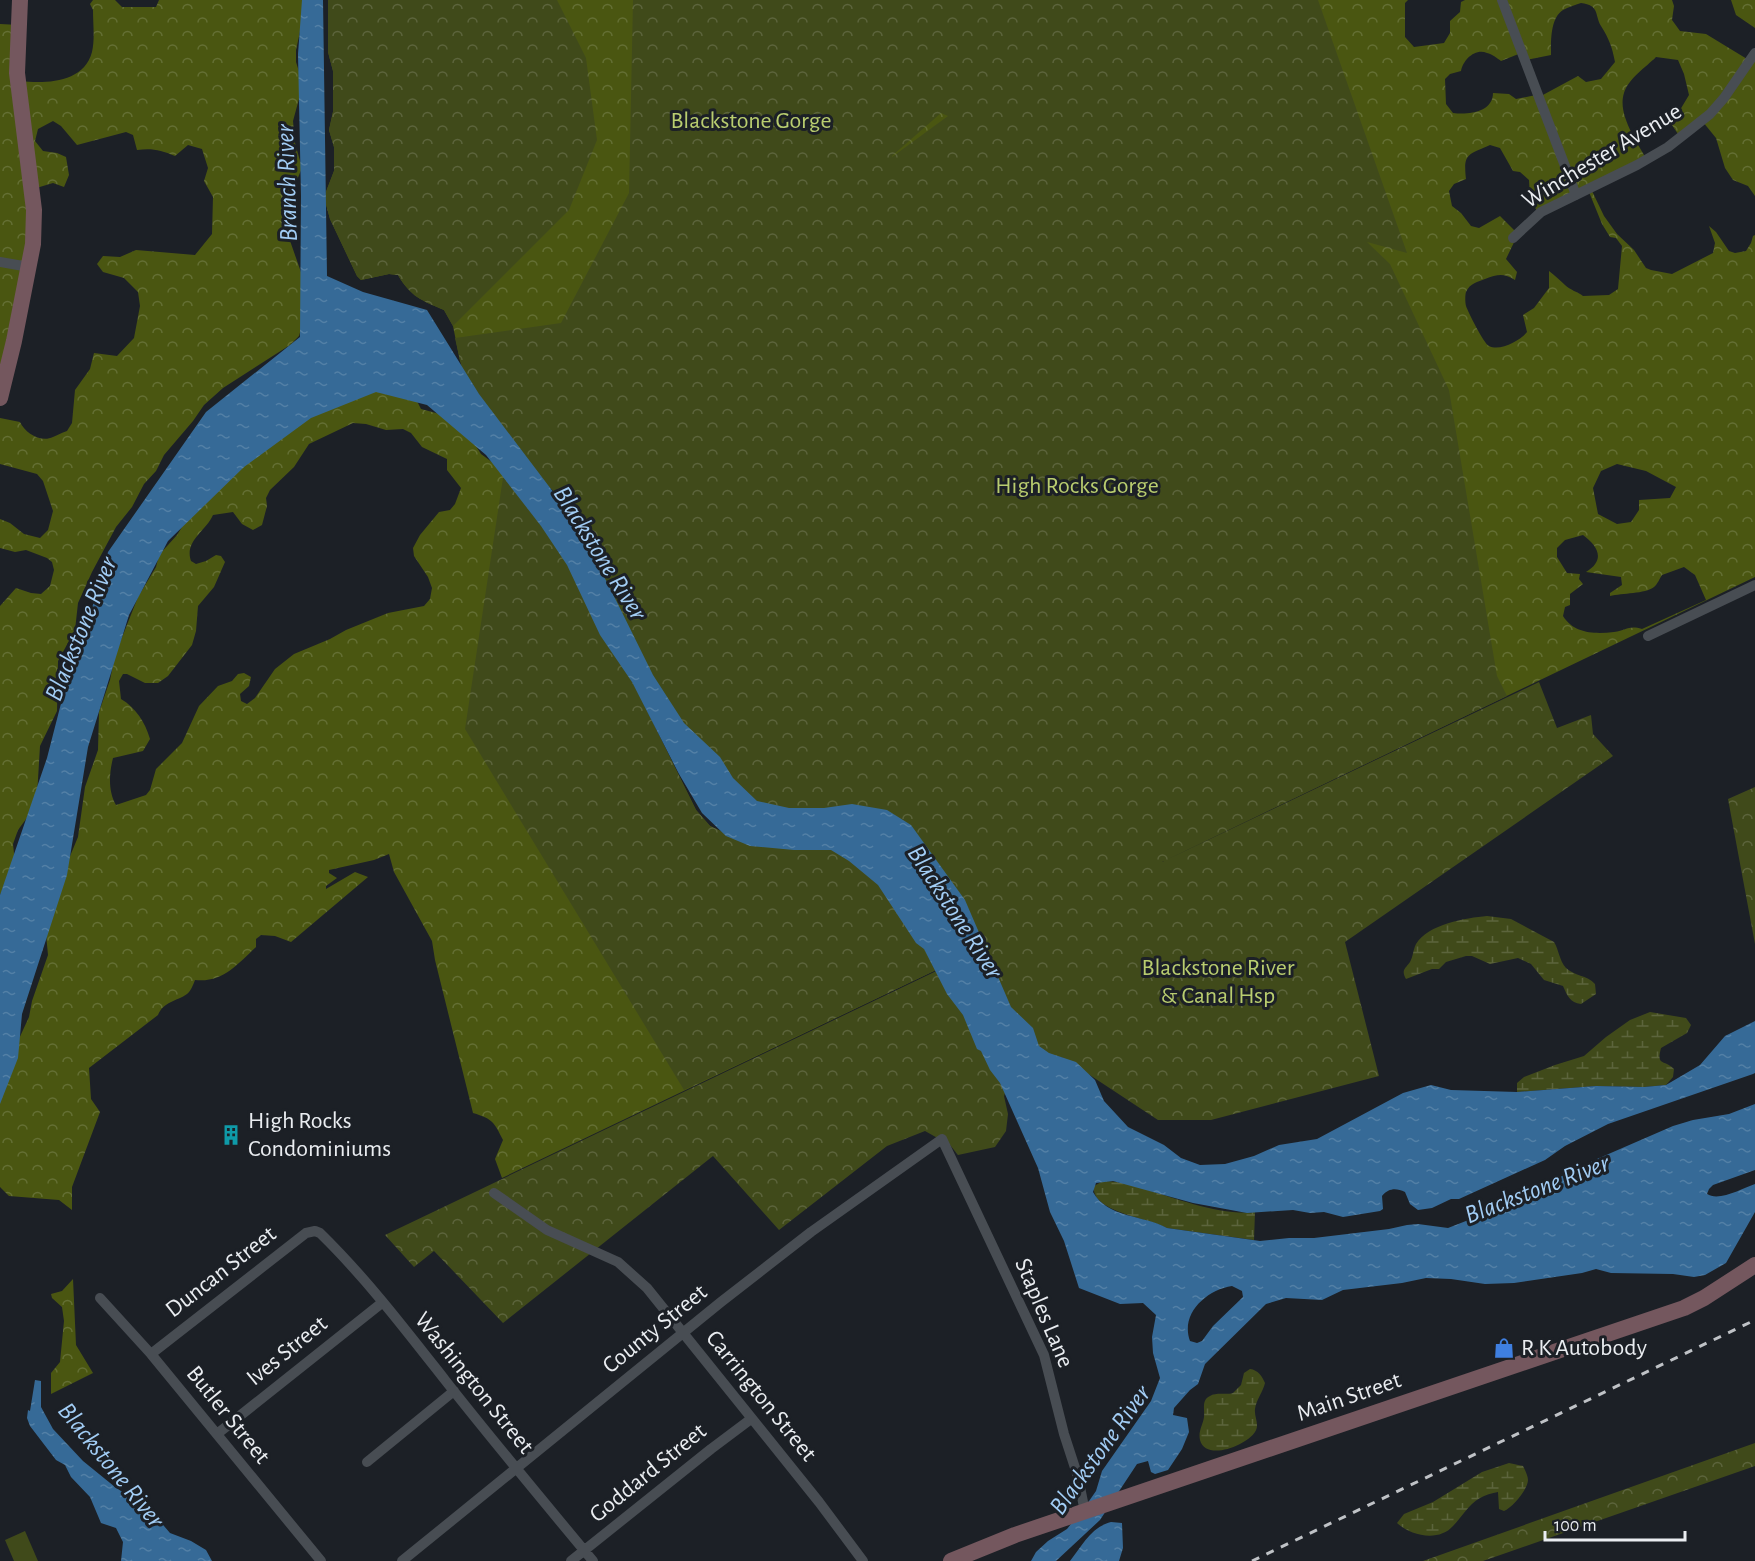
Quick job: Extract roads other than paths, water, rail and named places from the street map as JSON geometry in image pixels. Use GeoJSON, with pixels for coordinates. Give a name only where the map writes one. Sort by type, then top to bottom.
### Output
{"type":"FeatureCollection","features":[{"type":"Feature","properties":{"kind":"main road"},"geometry":{"type":"LineString","coordinates":[[0,398],[29,267],[34,210],[17,73],[20,0]]}},
{"type":"Feature","properties":{"kind":"main road","name":"Main Street"},"geometry":{"type":"LineString","coordinates":[[951,1561],[991,1544],[1066,1518],[1084,1507],[1125,1498],[1674,1312],[1704,1298],[1755,1265]]}},
{"type":"Feature","properties":{"kind":"street"},"geometry":{"type":"LineString","coordinates":[[1502,0],[1576,195]]}},
{"type":"Feature","properties":{"kind":"street","name":"Winchester Avenue"},"geometry":{"type":"LineString","coordinates":[[1514,238],[1541,212],[1637,165],[1668,147],[1710,114],[1724,98],[1755,52]]}},
{"type":"Feature","properties":{"kind":"street"},"geometry":{"type":"LineString","coordinates":[[0,262],[29,267]]}},
{"type":"Feature","properties":{"kind":"street"},"geometry":{"type":"LineString","coordinates":[[1648,636],[1755,585]]}},
{"type":"Feature","properties":{"kind":"street","name":"County Street"},"geometry":{"type":"LineString","coordinates":[[402,1561],[515,1467],[813,1230],[942,1139]]}},
{"type":"Feature","properties":{"kind":"street","name":"Staples Lane"},"geometry":{"type":"LineString","coordinates":[[942,1139],[1044,1355],[1084,1507]]}},
{"type":"Feature","properties":{"kind":"street","name":"Carrington Street"},"geometry":{"type":"LineString","coordinates":[[494,1193],[547,1230],[618,1262],[647,1288],[819,1502],[863,1561]]}},
{"type":"Feature","properties":{"kind":"street","name":"Duncan Street"},"geometry":{"type":"LineString","coordinates":[[151,1354],[306,1233],[315,1231],[320,1233]]}},
{"type":"Feature","properties":{"kind":"street","name":"Washington Street"},"geometry":{"type":"LineString","coordinates":[[320,1233],[383,1302],[593,1561]]}},
{"type":"Feature","properties":{"kind":"street","name":"Butler Street"},"geometry":{"type":"LineString","coordinates":[[100,1298],[151,1354],[321,1561]]}},
{"type":"Feature","properties":{"kind":"street","name":"Ives Street"},"geometry":{"type":"LineString","coordinates":[[217,1434],[383,1302]]}},
{"type":"Feature","properties":{"kind":"street"},"geometry":{"type":"LineString","coordinates":[[367,1462],[454,1391]]}},
{"type":"Feature","properties":{"kind":"street","name":"Goddard Street"},"geometry":{"type":"LineString","coordinates":[[571,1561],[751,1419]]}},
{"type":"Feature","properties":{"kind":"water","name":"Blackstone River"},"geometry":{"type":"Polygon","coordinates":[[[302,0],[323,0],[327,276],[363,292],[427,310],[479,394],[554,493],[607,582],[653,675],[684,723],[720,757],[733,778],[757,801],[789,808],[824,808],[852,804],[887,810],[911,825],[965,900],[1011,1007],[1033,1028],[1039,1046],[1049,1053],[1076,1062],[1095,1080],[1104,1101],[1128,1127],[1164,1145],[1181,1158],[1200,1165],[1225,1164],[1254,1156],[1279,1145],[1317,1139],[1403,1093],[1431,1085],[1451,1090],[1517,1092],[1596,1086],[1666,1085],[1700,1065],[1725,1036],[1755,1021],[1755,1073],[1608,1124],[1565,1146],[1545,1160],[1459,1199],[1451,1199],[1432,1208],[1418,1210],[1410,1204],[1405,1192],[1396,1189],[1387,1191],[1382,1196],[1383,1209],[1380,1211],[1343,1217],[1324,1212],[1310,1213],[1293,1210],[1247,1213],[1193,1203],[1113,1181],[1096,1183],[1093,1192],[1107,1207],[1167,1228],[1260,1241],[1314,1238],[1418,1224],[1448,1228],[1489,1212],[1597,1159],[1673,1126],[1729,1114],[1755,1104],[1755,1170],[1713,1185],[1707,1194],[1724,1195],[1755,1184],[1755,1212],[1726,1263],[1705,1275],[1694,1277],[1673,1274],[1611,1273],[1596,1269],[1514,1283],[1485,1284],[1426,1278],[1343,1290],[1322,1300],[1286,1298],[1266,1304],[1205,1364],[1198,1384],[1174,1408],[1173,1415],[1187,1418],[1189,1432],[1182,1449],[1168,1470],[1155,1474],[1151,1472],[1148,1461],[1137,1464],[1100,1520],[1056,1561],[1031,1561],[1036,1552],[1048,1541],[1067,1529],[1087,1504],[1096,1491],[1102,1471],[1151,1401],[1160,1378],[1153,1353],[1152,1337],[1156,1315],[1143,1303],[1120,1304],[1079,1288],[1064,1241],[1050,1212],[1038,1168],[1000,1083],[990,1070],[981,1051],[977,1049],[963,1015],[947,994],[924,949],[916,943],[878,885],[849,861],[831,850],[794,850],[750,846],[726,836],[702,813],[679,774],[632,682],[600,635],[567,565],[541,526],[486,455],[427,405],[376,392],[311,418],[244,467],[168,541],[129,615],[88,747],[67,875],[22,1014],[18,1058],[0,1104],[0,895],[47,758],[66,684],[90,615],[108,552],[206,412],[300,337],[301,196],[298,54],[302,0]],[[1232,1286],[1213,1292],[1205,1298],[1192,1313],[1188,1331],[1190,1341],[1197,1343],[1202,1341],[1213,1326],[1243,1297],[1242,1291],[1232,1286]]]}},
{"type":"Feature","properties":{"kind":"water"},"geometry":{"type":"Polygon","coordinates":[[[35,1380],[41,1381],[41,1407],[53,1429],[83,1461],[115,1487],[152,1512],[170,1533],[206,1550],[212,1561],[121,1561],[123,1542],[116,1528],[101,1523],[90,1497],[71,1477],[65,1465],[56,1460],[30,1426],[27,1418],[35,1380]]]}},
{"type":"Feature","properties":{"kind":"water"},"geometry":{"type":"Polygon","coordinates":[[[1111,1522],[1122,1523],[1123,1548],[1119,1561],[1070,1561],[1092,1533],[1111,1522]]]}},
{"type":"Feature","properties":{"kind":"railway"},"geometry":{"type":"LineString","coordinates":[[1252,1561],[1755,1320]]}},
{"type":"Feature","properties":{"kind":"place","name":"High Rocks Condominiums"},"geometry":{"type":"Point","coordinates":[231,1135]}},
{"type":"Feature","properties":{"kind":"place","name":"R K Autobody"},"geometry":{"type":"Point","coordinates":[1504,1348]}},
{"type":"Feature","properties":{"kind":"park label","name":"Blackstone Gorge"},"geometry":{"type":"Point","coordinates":[751,121]}},
{"type":"Feature","properties":{"kind":"park label","name":"High Rocks Gorge"},"geometry":{"type":"Point","coordinates":[1077,486]}},
{"type":"Feature","properties":{"kind":"park label","name":"Blackstone River & Canal Hsp"},"geometry":{"type":"Point","coordinates":[1218,982]}},
{"type":"Feature","properties":{"kind":"water label","name":"Branch River"},"geometry":{"type":"Point","coordinates":[287,183]}}]}
